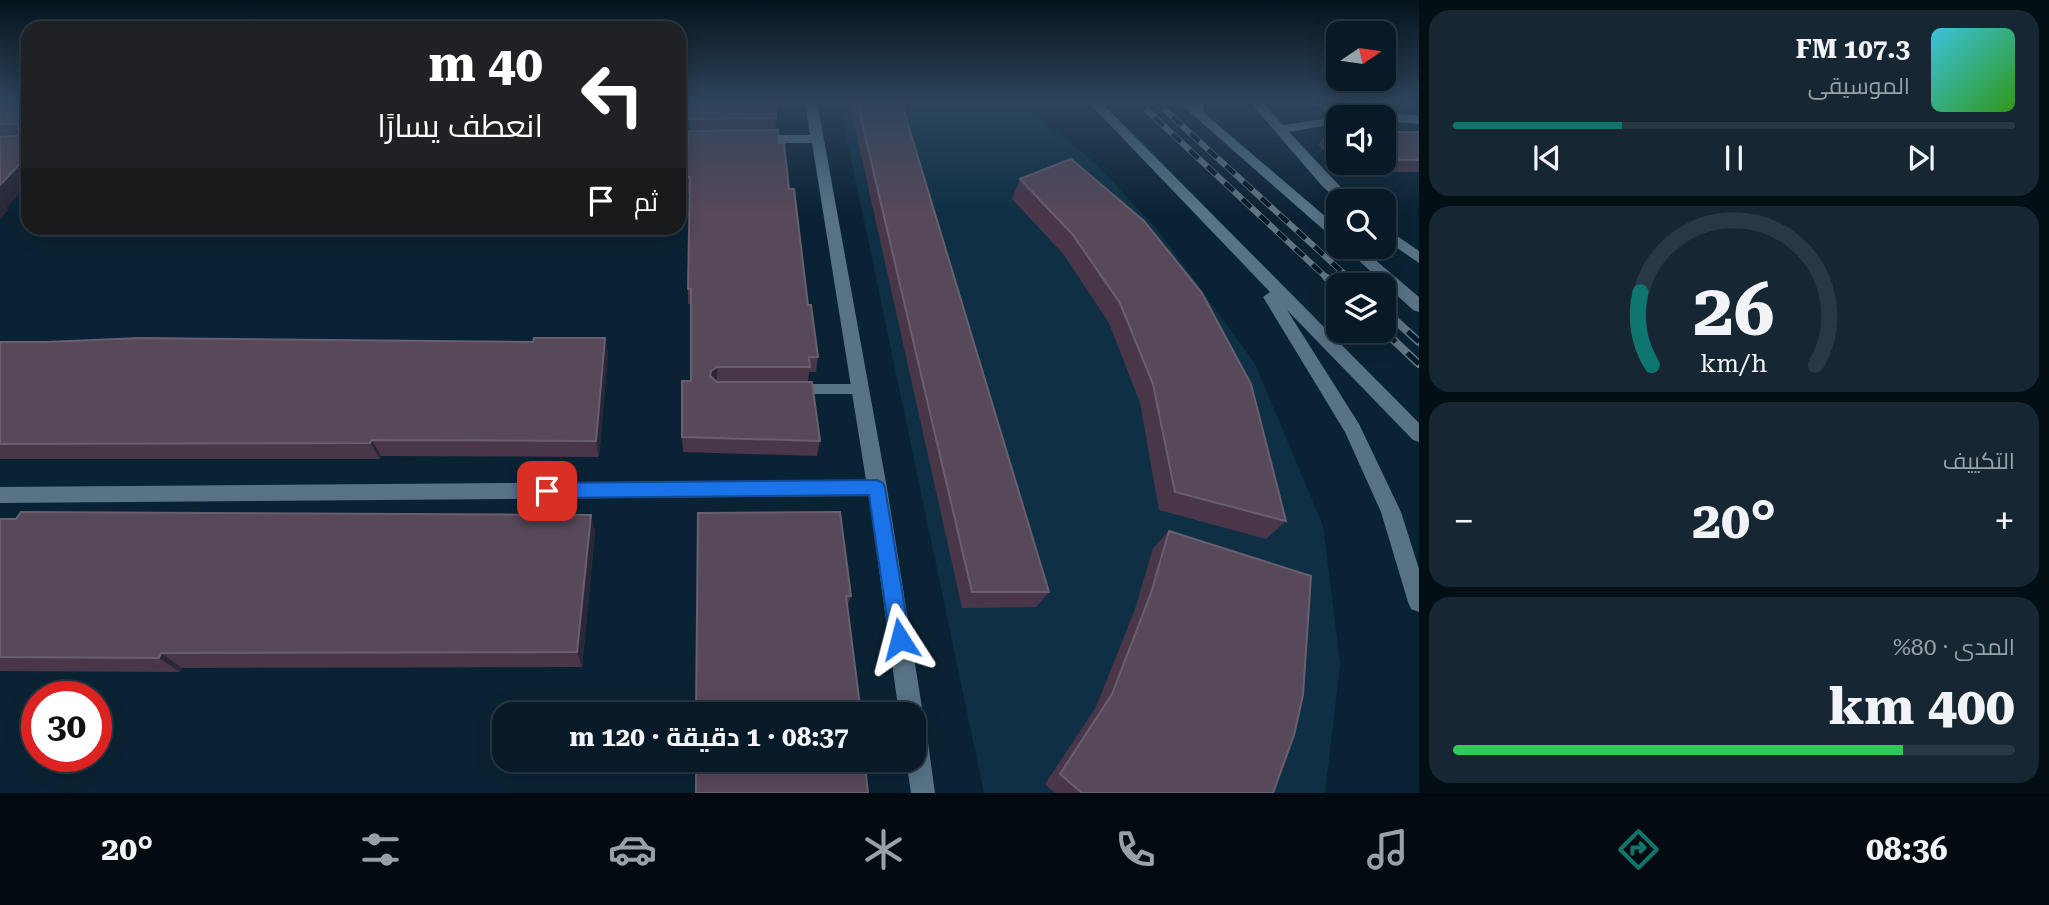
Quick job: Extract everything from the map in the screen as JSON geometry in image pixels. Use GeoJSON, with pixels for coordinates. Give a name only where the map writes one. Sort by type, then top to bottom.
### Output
{"type":"FeatureCollection","features":[{"type":"Feature","properties":{"kind":"street"},"geometry":{"type":"LineString","coordinates":[[1128,138],[1419,435]]}},
{"type":"Feature","properties":{"kind":"street"},"geometry":{"type":"LineString","coordinates":[[1232,138],[1326,224]]}},
{"type":"Feature","properties":{"kind":"street"},"geometry":{"type":"LineString","coordinates":[[1286,138],[1336,189]]}},
{"type":"Feature","properties":{"kind":"street"},"geometry":{"type":"LineString","coordinates":[[748,139],[817,139],[877,488],[909,702]]}},
{"type":"Feature","properties":{"kind":"street"},"geometry":{"type":"LineString","coordinates":[[686,140],[720,140]]}},
{"type":"Feature","properties":{"kind":"street"},"geometry":{"type":"LineString","coordinates":[[1396,241],[1419,258]]}},
{"type":"Feature","properties":{"kind":"street"},"geometry":{"type":"LineString","coordinates":[[1365,259],[1419,306]]}},
{"type":"Feature","properties":{"kind":"street"},"geometry":{"type":"LineString","coordinates":[[1250,265],[1353,429],[1391,512],[1419,602]]}},
{"type":"Feature","properties":{"kind":"street"},"geometry":{"type":"LineString","coordinates":[[0,495],[877,488]]}},
{"type":"Feature","properties":{"kind":"street"},"geometry":{"type":"LineString","coordinates":[[920,772],[923,793]]}},
{"type":"Feature","properties":{"kind":"lane"},"geometry":{"type":"LineString","coordinates":[[795,389],[860,389]]}},
{"type":"Feature","properties":{"kind":"shaded area"},"geometry":{"type":"Polygon","coordinates":[[[847,138],[1064,138],[1095,163],[1158,230],[1255,364],[1323,526],[1340,664],[1325,793],[984,793],[847,138]]]}},
{"type":"Feature","properties":{"kind":"building"},"geometry":{"type":"Polygon","coordinates":[[[0,138],[21,138],[21,162],[0,185],[0,138]]]}},
{"type":"Feature","properties":{"kind":"building"},"geometry":{"type":"Polygon","coordinates":[[[688,138],[779,138],[779,143],[784,143],[789,189],[794,189],[808,305],[811,305],[818,357],[809,357],[810,367],[717,367],[711,371],[710,376],[717,382],[812,382],[820,441],[682,437],[682,381],[691,381],[691,289],[688,289],[690,177],[686,177],[688,138]]]}},
{"type":"Feature","properties":{"kind":"building"},"geometry":{"type":"Polygon","coordinates":[[[866,138],[912,138],[1049,592],[972,592],[866,138]]]}},
{"type":"Feature","properties":{"kind":"building"},"geometry":{"type":"Polygon","coordinates":[[[1396,138],[1419,138],[1419,160],[1396,160],[1396,138]]]}},
{"type":"Feature","properties":{"kind":"building"},"geometry":{"type":"Polygon","coordinates":[[[1071,159],[1144,221],[1202,293],[1251,384],[1286,521],[1175,492],[1153,384],[1120,303],[1073,235],[1020,179],[1071,159]]]}},
{"type":"Feature","properties":{"kind":"building"},"geometry":{"type":"Polygon","coordinates":[[[140,338],[533,342],[534,338],[605,338],[596,441],[372,440],[370,443],[0,444],[0,342],[140,338]]]}},
{"type":"Feature","properties":{"kind":"building"},"geometry":{"type":"Polygon","coordinates":[[[21,512],[591,515],[577,652],[161,653],[159,658],[0,657],[0,519],[16,519],[21,512]]]}},
{"type":"Feature","properties":{"kind":"building"},"geometry":{"type":"Polygon","coordinates":[[[840,512],[851,596],[846,596],[859,702],[696,702],[698,513],[840,512]]]}},
{"type":"Feature","properties":{"kind":"building"},"geometry":{"type":"Polygon","coordinates":[[[1169,531],[1311,576],[1303,695],[1294,735],[1273,793],[1082,793],[1060,774],[1112,694],[1151,593],[1169,531]]]}},
{"type":"Feature","properties":{"kind":"building"},"geometry":{"type":"Polygon","coordinates":[[[696,772],[866,772],[868,793],[696,793],[696,772]]]}},
{"type":"Feature","properties":{"kind":"railway"},"geometry":{"type":"LineString","coordinates":[[1177,138],[1326,277]]}},
{"type":"Feature","properties":{"kind":"railway"},"geometry":{"type":"LineString","coordinates":[[1196,138],[1343,273]]}},
{"type":"Feature","properties":{"kind":"railway"},"geometry":{"type":"LineString","coordinates":[[1396,321],[1419,342]]}},
{"type":"Feature","properties":{"kind":"railway"},"geometry":{"type":"LineString","coordinates":[[1396,342],[1419,364]]}},
{"type":"Feature","properties":{"kind":"route"},"geometry":{"type":"LineString","coordinates":[[547,491],[877,488],[900,639]]}}]}
